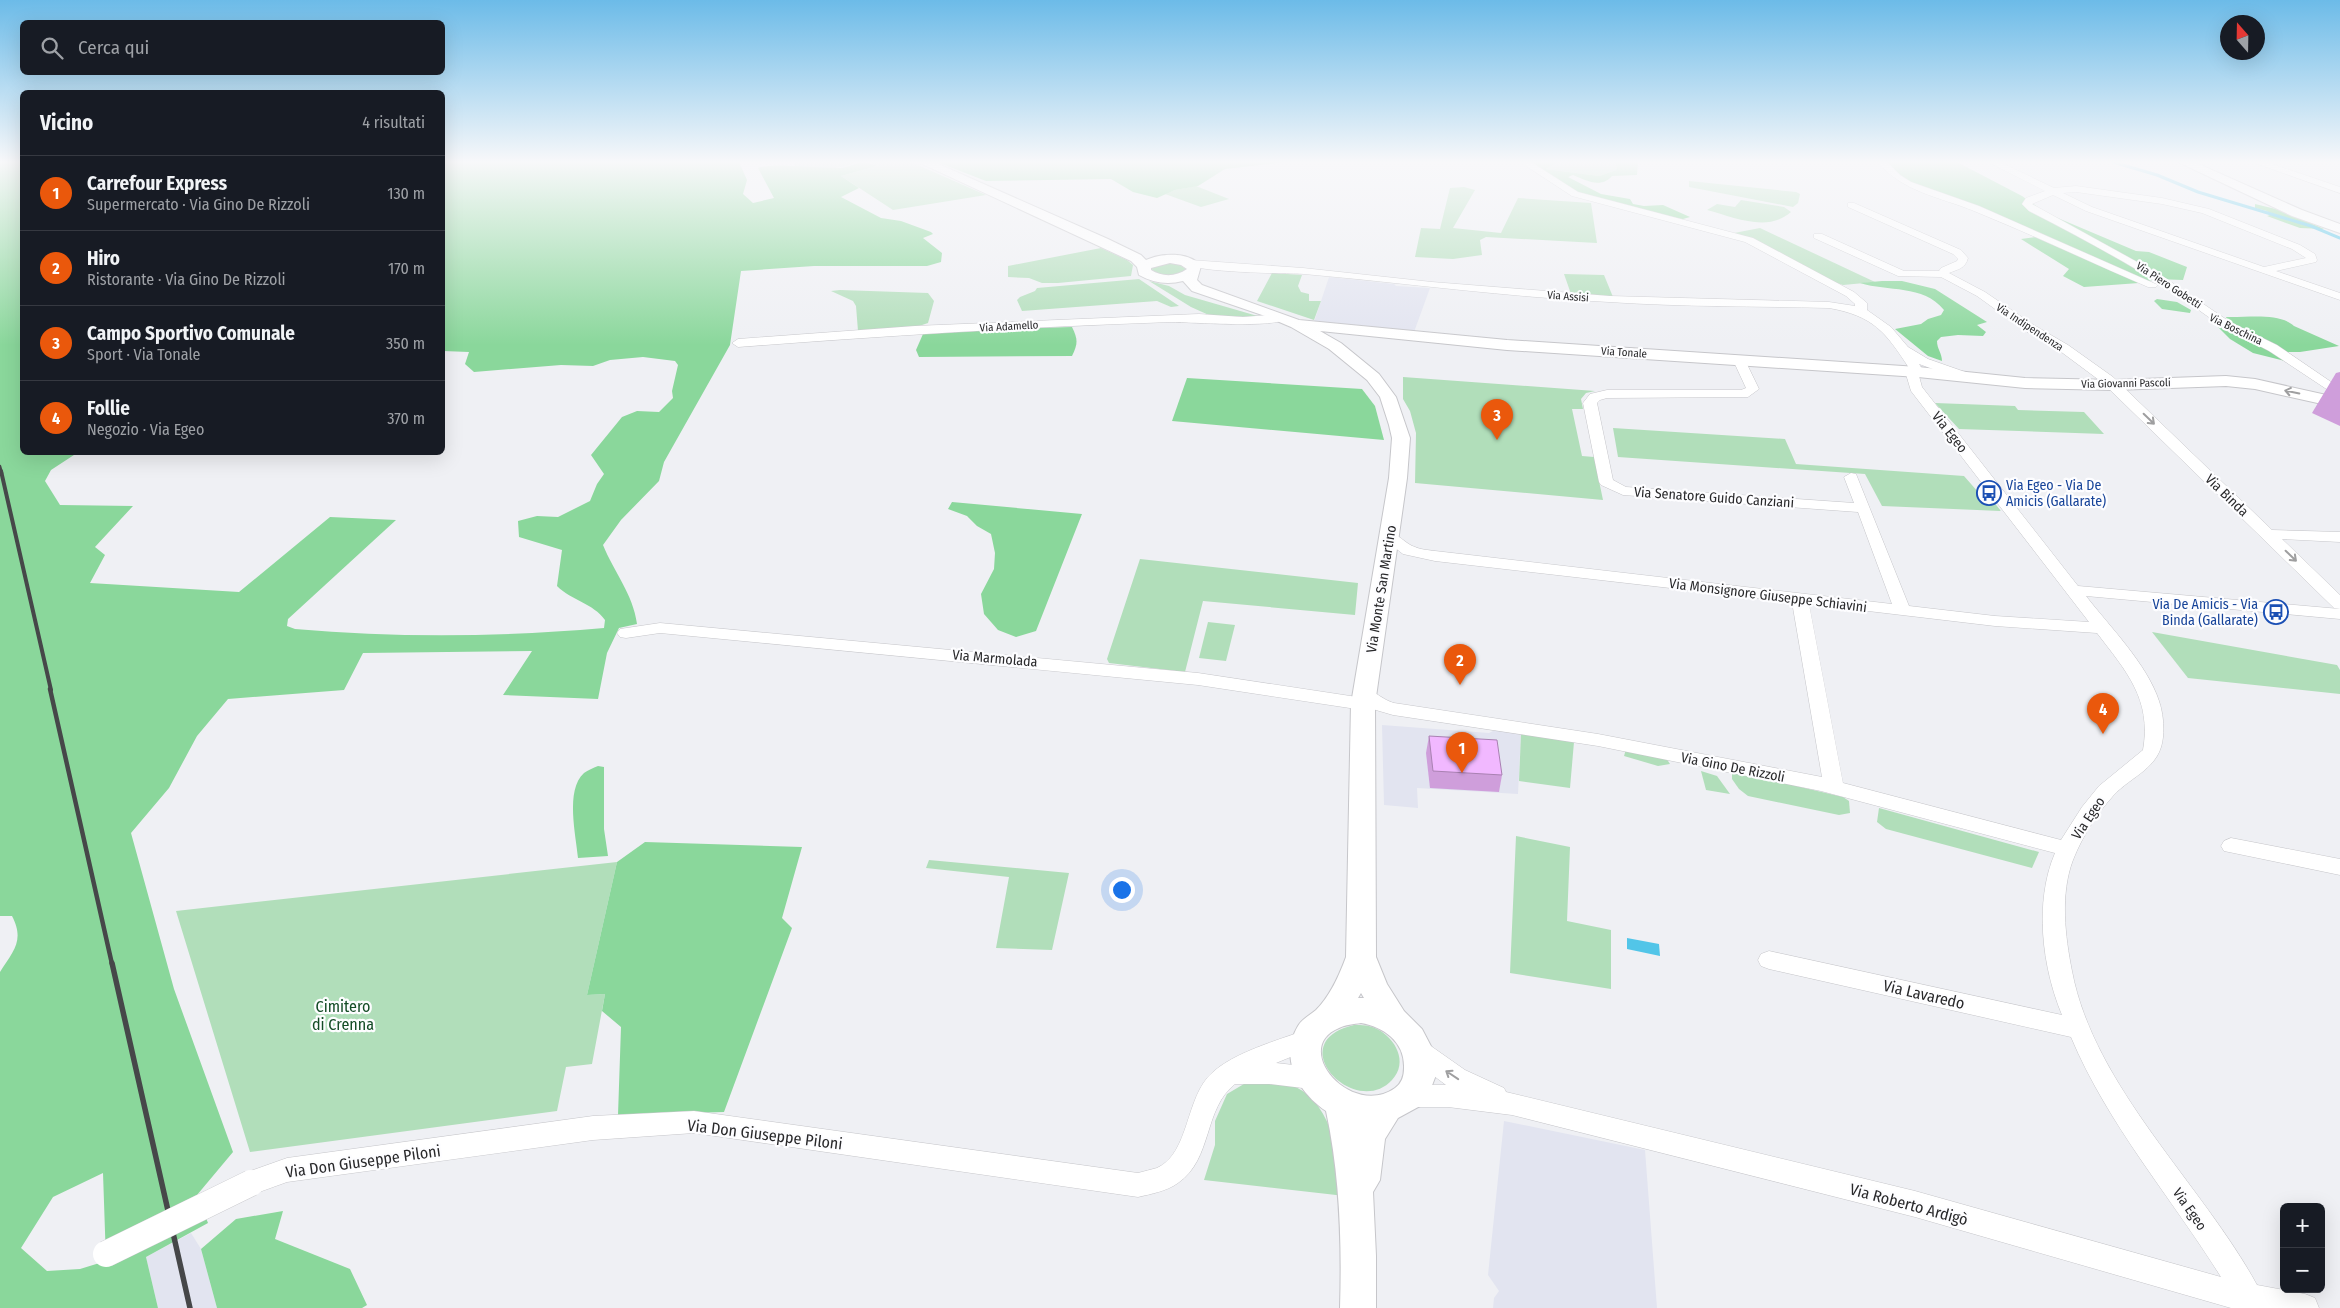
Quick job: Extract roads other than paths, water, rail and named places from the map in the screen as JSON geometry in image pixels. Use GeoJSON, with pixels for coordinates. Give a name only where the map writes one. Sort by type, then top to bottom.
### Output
{"type":"FeatureCollection","features":[{"type":"Feature","properties":{"kind":"street","name":"Via Monte San Martino"},"geometry":{"type":"LineString","coordinates":[[1061,223],[1136,258],[1144,266],[1143,269],[1147,274],[1165,279],[1195,293],[1244,305]]}},
{"type":"Feature","properties":{"kind":"street"},"geometry":{"type":"LineString","coordinates":[[1690,223],[1749,240],[1764,247],[1850,294],[1861,303],[1861,312]]}},
{"type":"Feature","properties":{"kind":"street"},"geometry":{"type":"LineString","coordinates":[[1892,223],[1938,243],[1963,258],[1963,262],[1958,266],[1945,270],[1943,274]]}},
{"type":"Feature","properties":{"kind":"street","name":"Via Boschina"},"geometry":{"type":"LineString","coordinates":[[2011,223],[2140,279],[2200,312],[2273,348],[2340,394]]}},
{"type":"Feature","properties":{"kind":"street","name":"Via Piero Gobetti"},"geometry":{"type":"LineString","coordinates":[[2059,223],[2126,257],[2197,302],[2225,324]]}},
{"type":"Feature","properties":{"kind":"street"},"geometry":{"type":"LineString","coordinates":[[2127,223],[2340,297]]}},
{"type":"Feature","properties":{"kind":"street","name":"Via Piero Gobetti"},"geometry":{"type":"LineString","coordinates":[[2231,223],[2296,247],[2312,260],[2264,270]]}},
{"type":"Feature","properties":{"kind":"street"},"geometry":{"type":"LineString","coordinates":[[2324,223],[2340,229]]}},
{"type":"Feature","properties":{"kind":"street"},"geometry":{"type":"LineString","coordinates":[[2327,223],[2340,229]]}},
{"type":"Feature","properties":{"kind":"street","name":"Via Indipendenza"},"geometry":{"type":"LineString","coordinates":[[1818,236],[1902,274],[1943,274],[1981,294],[2028,327],[2064,348],[2114,385]]}},
{"type":"Feature","properties":{"kind":"street","name":"Via Monte San Martino"},"geometry":{"type":"LineString","coordinates":[[1103,242],[1162,259],[1178,260],[1192,270],[1190,281],[1198,288],[1288,321],[1316,335],[1335,346],[1367,372],[1388,397],[1392,406],[1401,438],[1398,478],[1363,705],[1361,957],[1351,984],[1329,1016]]}},
{"type":"Feature","properties":{"kind":"street","name":"Via Monte San Martino"},"geometry":{"type":"LineString","coordinates":[[1144,266],[1162,259]]}},
{"type":"Feature","properties":{"kind":"street","name":"Via Assisi"},"geometry":{"type":"LineString","coordinates":[[1192,270],[1224,267],[1303,271],[1610,299],[1830,305],[1861,312],[1875,320],[1899,345],[1924,362],[1963,376]]}},
{"type":"Feature","properties":{"kind":"street"},"geometry":{"type":"LineString","coordinates":[[1165,279],[1192,270]]}},
{"type":"Feature","properties":{"kind":"street","name":"Via Adamello"},"geometry":{"type":"LineString","coordinates":[[738,343],[916,330],[1131,320],[1199,318],[1243,321],[1288,321]]}},
{"type":"Feature","properties":{"kind":"street","name":"Via Tonale"},"geometry":{"type":"LineString","coordinates":[[1288,321],[1337,328],[1507,345],[1915,372]]}},
{"type":"Feature","properties":{"kind":"street","name":"Via Tonale"},"geometry":{"type":"LineString","coordinates":[[1316,335],[1319,332],[1337,328]]}},
{"type":"Feature","properties":{"kind":"street","name":"Via Assisi"},"geometry":{"type":"LineString","coordinates":[[1899,345],[1915,372]]}},
{"type":"Feature","properties":{"kind":"street","name":"Via Senatore Guido Canziani"},"geometry":{"type":"LineString","coordinates":[[1739,360],[1753,389],[1743,394],[1608,394],[1595,397],[1590,403],[1606,482],[1623,491],[1864,508]]}},
{"type":"Feature","properties":{"kind":"street","name":"Via Giovanni Pascoli"},"geometry":{"type":"LineString","coordinates":[[1915,372],[2025,383],[2114,385],[2226,381],[2255,384],[2340,403]]}},
{"type":"Feature","properties":{"kind":"street","name":"Via Egeo"},"geometry":{"type":"LineString","coordinates":[[1915,372],[1916,388],[2103,628],[2146,689],[2154,715],[2152,750],[2115,782],[2094,804],[2068,848],[2058,873],[2054,904],[2055,936],[2071,1012],[2089,1051],[2138,1133],[2225,1258],[2252,1305]]}},
{"type":"Feature","properties":{"kind":"street","name":"Via Binda"},"geometry":{"type":"LineString","coordinates":[[2114,385],[2340,604]]}},
{"type":"Feature","properties":{"kind":"street"},"geometry":{"type":"LineString","coordinates":[[1851,477],[1903,611]]}},
{"type":"Feature","properties":{"kind":"street"},"geometry":{"type":"LineString","coordinates":[[2268,534],[2340,538]]}},
{"type":"Feature","properties":{"kind":"street","name":"Via Monsignore Giuseppe Schiavini"},"geometry":{"type":"LineString","coordinates":[[1389,537],[1409,551],[1435,556],[1995,621],[2103,628]]}},
{"type":"Feature","properties":{"kind":"street","name":"Via Monsignore Giuseppe Schiavini"},"geometry":{"type":"LineString","coordinates":[[1384,564],[1406,558],[1435,556]]}},
{"type":"Feature","properties":{"kind":"street"},"geometry":{"type":"LineString","coordinates":[[2072,590],[2340,614]]}},
{"type":"Feature","properties":{"kind":"street"},"geometry":{"type":"LineString","coordinates":[[1800,599],[1834,788]]}},
{"type":"Feature","properties":{"kind":"street","name":"Via Marmolada"},"geometry":{"type":"LineString","coordinates":[[626,633],[660,628],[1017,660],[1198,679],[1363,705]]}},
{"type":"Feature","properties":{"kind":"street","name":"Via Gino De Rizzoli"},"geometry":{"type":"LineString","coordinates":[[1363,705],[1394,708],[1598,740],[1834,788],[2068,848]]}},
{"type":"Feature","properties":{"kind":"street"},"geometry":{"type":"LineString","coordinates":[[2232,846],[2340,868]]}},
{"type":"Feature","properties":{"kind":"street","name":"Via Monte San Martino"},"geometry":{"type":"LineString","coordinates":[[1361,957],[1374,989],[1393,1020]]}},
{"type":"Feature","properties":{"kind":"street","name":"Via Lavaredo"},"geometry":{"type":"LineString","coordinates":[[1769,960],[2079,1029]]}},
{"type":"Feature","properties":{"kind":"street"},"geometry":{"type":"LineString","coordinates":[[1359,1211],[1369,1136],[1397,1102],[1418,1083],[1421,1067],[1419,1051],[1413,1039],[1393,1020],[1377,1013],[1360,1010],[1344,1011],[1329,1016],[1315,1026],[1306,1040],[1304,1052],[1305,1065],[1311,1078],[1324,1093],[1341,1104],[1372,1110],[1397,1102]]}},
{"type":"Feature","properties":{"kind":"street","name":"Via Don Giuseppe Piloni"},"geometry":{"type":"LineString","coordinates":[[106,1254],[252,1183],[286,1170],[593,1128],[694,1122],[1138,1185],[1169,1175],[1183,1162],[1199,1129],[1204,1104],[1220,1080],[1306,1040]]}},
{"type":"Feature","properties":{"kind":"street","name":"Via Roberto Ardigò"},"geometry":{"type":"LineString","coordinates":[[1419,1051],[1456,1078],[1512,1104]]}},
{"type":"Feature","properties":{"kind":"street"},"geometry":{"type":"LineString","coordinates":[[1231,1074],[1268,1073],[1311,1078]]}},
{"type":"Feature","properties":{"kind":"street","name":"Via Roberto Ardigò"},"geometry":{"type":"LineString","coordinates":[[1397,1102],[1448,1096],[1512,1104],[1914,1204],[2252,1305],[2268,1300],[2305,1308]]}},
{"type":"Feature","properties":{"kind":"street"},"geometry":{"type":"LineString","coordinates":[[1341,1104],[1350,1138],[1359,1211],[1361,1306]]}},
{"type":"Feature","properties":{"kind":"water"},"geometry":{"type":"Polygon","coordinates":[[[1627,938],[1659,944],[1660,956],[1627,949],[1627,938]]]}},
{"type":"Feature","properties":{"kind":"waterway"},"geometry":{"type":"LineString","coordinates":[[2301,223],[2340,238]]}},
{"type":"Feature","properties":{"kind":"railway"},"geometry":{"type":"LineString","coordinates":[[0,466],[2,473]]}},
{"type":"Feature","properties":{"kind":"railway"},"geometry":{"type":"LineString","coordinates":[[1,471],[51,690]]}},
{"type":"Feature","properties":{"kind":"railway"},"geometry":{"type":"LineString","coordinates":[[50,689],[112,964]]}},
{"type":"Feature","properties":{"kind":"railway"},"geometry":{"type":"LineString","coordinates":[[112,963],[190,1308]]}},
{"type":"Feature","properties":{"kind":"place","name":"Campo Sportivo Comunale"},"geometry":{"type":"Point","coordinates":[1497,440]}},
{"type":"Feature","properties":{"kind":"place","name":"Via Egeo - Via De Amicis (Gallarate)"},"geometry":{"type":"Point","coordinates":[1989,493]}},
{"type":"Feature","properties":{"kind":"place","name":"Via De Amicis - Via Binda (Gallarate)"},"geometry":{"type":"Point","coordinates":[2276,612]}},
{"type":"Feature","properties":{"kind":"place","name":"Hiro"},"geometry":{"type":"Point","coordinates":[1460,685]}},
{"type":"Feature","properties":{"kind":"place","name":"Follie"},"geometry":{"type":"Point","coordinates":[2103,734]}},
{"type":"Feature","properties":{"kind":"place","name":"Carrefour Express"},"geometry":{"type":"Point","coordinates":[1462,773]}},
{"type":"Feature","properties":{"kind":"park label","name":"Cimitero di Crenna"},"geometry":{"type":"Point","coordinates":[343,1015]}}]}
